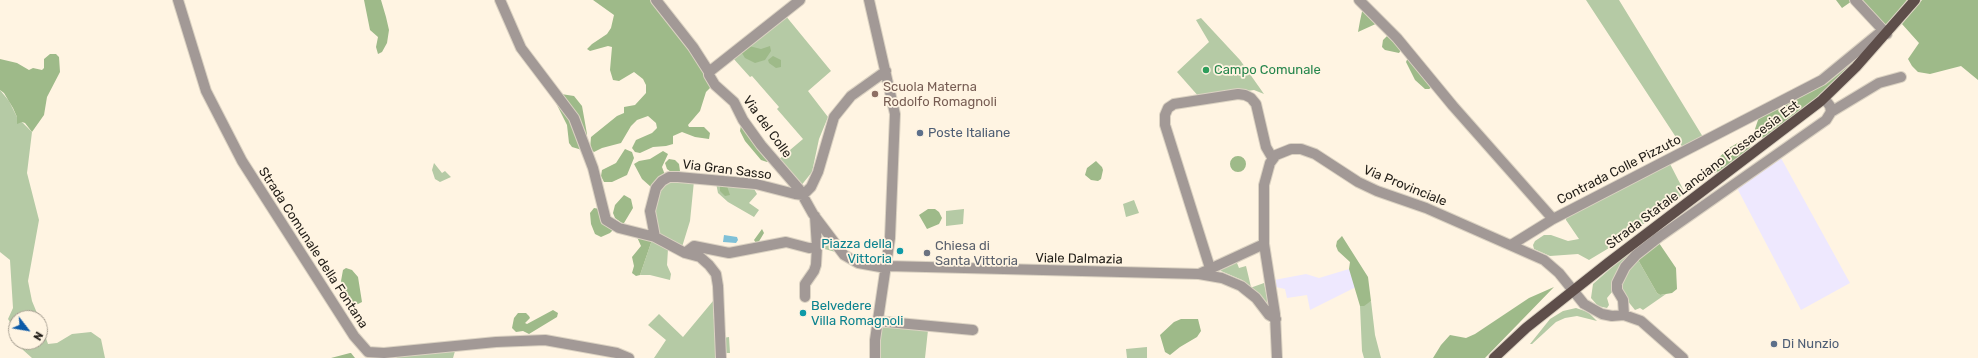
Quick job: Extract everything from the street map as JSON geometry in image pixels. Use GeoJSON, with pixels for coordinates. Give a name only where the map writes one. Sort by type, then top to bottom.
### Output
{"type":"FeatureCollection","features":[{"type":"Feature","properties":{"kind":"main road","name":"Strada Statale Lanciano Fossacesia Est"},"geometry":{"type":"LineString","coordinates":[[1494,358],[1526,328],[1574,292],[1608,263],[1824,98],[1913,2]]}},
{"type":"Feature","properties":{"kind":"street","name":"Strada Comunale della Fontana"},"geometry":{"type":"LineString","coordinates":[[178,0],[206,91],[242,161],[354,336],[368,352],[384,353],[496,342],[545,340],[617,353],[629,358]]}},
{"type":"Feature","properties":{"kind":"street"},"geometry":{"type":"LineString","coordinates":[[500,0],[521,48],[574,118],[593,168],[606,220],[619,228],[655,237],[685,253],[700,257],[716,274],[718,286],[721,358]]}},
{"type":"Feature","properties":{"kind":"street","name":"Via del Colle"},"geometry":{"type":"LineString","coordinates":[[656,0],[693,47],[715,85],[734,102],[743,120],[761,145],[803,195],[815,216]]}},
{"type":"Feature","properties":{"kind":"street"},"geometry":{"type":"LineString","coordinates":[[708,72],[800,0]]}},
{"type":"Feature","properties":{"kind":"street"},"geometry":{"type":"LineString","coordinates":[[869,0],[895,114],[893,189],[886,267],[877,322],[875,358]]}},
{"type":"Feature","properties":{"kind":"street","name":"Contrada Colle Pizzuto"},"geometry":{"type":"LineString","coordinates":[[1359,0],[1397,38],[1453,106],[1553,219],[1822,80],[1885,32]]}},
{"type":"Feature","properties":{"kind":"street"},"geometry":{"type":"LineString","coordinates":[[1855,0],[1885,32]]}},
{"type":"Feature","properties":{"kind":"street"},"geometry":{"type":"LineString","coordinates":[[803,195],[811,188],[818,172],[834,118],[851,96],[886,71]]}},
{"type":"Feature","properties":{"kind":"street"},"geometry":{"type":"LineString","coordinates":[[1830,112],[1880,83],[1901,77]]}},
{"type":"Feature","properties":{"kind":"street"},"geometry":{"type":"LineString","coordinates":[[1210,268],[1165,125],[1165,115],[1168,108],[1174,104],[1238,94],[1245,95],[1251,98],[1256,104],[1266,147],[1273,159],[1266,174],[1264,185],[1264,244],[1276,319],[1277,358]]}},
{"type":"Feature","properties":{"kind":"street"},"geometry":{"type":"LineString","coordinates":[[1683,358],[1641,322],[1624,315],[1623,300],[1617,290],[1617,283],[1625,267],[1636,255],[1684,219],[1826,120],[1830,112],[1830,106],[1824,98]]}},
{"type":"Feature","properties":{"kind":"street","name":"Via Provinciale"},"geometry":{"type":"LineString","coordinates":[[1273,159],[1282,152],[1291,149],[1301,149],[1315,154],[1358,182],[1377,191],[1426,208],[1544,260],[1559,273],[1584,304],[1602,314],[1612,316],[1624,315]]}},
{"type":"Feature","properties":{"kind":"street","name":"Via Gran Sasso"},"geometry":{"type":"LineString","coordinates":[[655,237],[650,211],[653,195],[662,181],[669,177],[756,184],[803,195]]}},
{"type":"Feature","properties":{"kind":"street"},"geometry":{"type":"LineString","coordinates":[[805,297],[805,284],[814,271],[816,265],[817,248],[815,216]]}},
{"type":"Feature","properties":{"kind":"street","name":"Viale Dalmazia"},"geometry":{"type":"LineString","coordinates":[[815,216],[844,256],[858,262],[886,267],[1199,274],[1222,278],[1236,284],[1249,292],[1269,315],[1276,319]]}},
{"type":"Feature","properties":{"kind":"street"},"geometry":{"type":"LineString","coordinates":[[1511,245],[1553,219]]}},
{"type":"Feature","properties":{"kind":"street"},"geometry":{"type":"LineString","coordinates":[[685,253],[694,246],[729,253],[786,242],[809,248],[817,248]]}},
{"type":"Feature","properties":{"kind":"street"},"geometry":{"type":"LineString","coordinates":[[1199,274],[1264,244]]}},
{"type":"Feature","properties":{"kind":"street"},"geometry":{"type":"LineString","coordinates":[[877,322],[973,330]]}},
{"type":"Feature","properties":{"kind":"shaded area"},"geometry":{"type":"Polygon","coordinates":[[[1781,158],[1850,283],[1801,310],[1737,188],[1781,158]]]}},
{"type":"Feature","properties":{"kind":"shaded area"},"geometry":{"type":"Polygon","coordinates":[[[1349,269],[1356,287],[1310,310],[1307,295],[1287,298],[1285,289],[1276,287],[1274,280],[1306,274],[1319,278],[1349,269]]]}},
{"type":"Feature","properties":{"kind":"green space"},"geometry":{"type":"Polygon","coordinates":[[[364,0],[381,0],[386,17],[389,30],[387,43],[382,52],[378,54],[376,47],[378,37],[370,30],[364,0]]]}},
{"type":"Feature","properties":{"kind":"green space"},"geometry":{"type":"Polygon","coordinates":[[[593,0],[651,0],[672,23],[714,84],[706,92],[700,111],[688,125],[689,127],[704,127],[710,133],[709,139],[695,137],[682,132],[673,136],[673,144],[653,147],[640,153],[635,152],[632,148],[636,140],[652,133],[657,128],[656,123],[648,116],[637,120],[631,126],[621,143],[602,148],[594,152],[590,149],[591,137],[617,116],[624,113],[624,107],[635,105],[646,93],[646,85],[643,79],[634,72],[619,81],[613,80],[610,70],[612,47],[608,46],[590,51],[587,49],[607,34],[611,28],[614,15],[593,0]]]}},
{"type":"Feature","properties":{"kind":"green space"},"geometry":{"type":"Polygon","coordinates":[[[1586,0],[1619,0],[1703,137],[1683,148],[1586,0]]]}},
{"type":"Feature","properties":{"kind":"green space"},"geometry":{"type":"Polygon","coordinates":[[[1836,0],[1907,0],[1886,25],[1852,1],[1842,8],[1836,0]]]}},
{"type":"Feature","properties":{"kind":"green space"},"geometry":{"type":"Polygon","coordinates":[[[1922,0],[1978,0],[1978,80],[1961,66],[1930,74],[1918,72],[1912,66],[1908,59],[1919,43],[1902,24],[1922,0]]]}},
{"type":"Feature","properties":{"kind":"green space"},"geometry":{"type":"Polygon","coordinates":[[[1363,7],[1380,22],[1358,32],[1360,21],[1363,7]]]}},
{"type":"Feature","properties":{"kind":"green space"},"geometry":{"type":"Polygon","coordinates":[[[785,15],[831,71],[808,91],[828,117],[819,139],[812,172],[800,187],[777,161],[803,139],[777,109],[779,107],[752,76],[750,77],[732,57],[785,15]]]}},
{"type":"Feature","properties":{"kind":"green space","name":"Campo Comunale"},"geometry":{"type":"Polygon","coordinates":[[[1201,18],[1240,60],[1264,94],[1254,90],[1200,98],[1177,72],[1209,42],[1196,20],[1201,18]]]}},
{"type":"Feature","properties":{"kind":"green space"},"geometry":{"type":"Polygon","coordinates":[[[1390,33],[1401,50],[1399,53],[1385,50],[1382,47],[1383,40],[1390,33]]]}},
{"type":"Feature","properties":{"kind":"green space"},"geometry":{"type":"Polygon","coordinates":[[[749,46],[761,49],[770,46],[771,51],[765,60],[755,63],[745,58],[740,50],[749,46]]]}},
{"type":"Feature","properties":{"kind":"green space"},"geometry":{"type":"Polygon","coordinates":[[[1861,50],[1865,52],[1816,101],[1765,137],[1758,139],[1756,138],[1755,129],[1759,117],[1861,50]]]}},
{"type":"Feature","properties":{"kind":"green space"},"geometry":{"type":"Polygon","coordinates":[[[50,54],[56,54],[59,57],[60,72],[47,97],[44,115],[32,132],[25,123],[22,122],[17,124],[17,117],[13,108],[4,93],[0,90],[0,59],[17,63],[29,70],[33,68],[42,70],[44,68],[44,59],[50,54]]]}},
{"type":"Feature","properties":{"kind":"green space"},"geometry":{"type":"Polygon","coordinates":[[[1409,55],[1434,86],[1429,89],[1425,89],[1415,80],[1406,62],[1409,55]]]}},
{"type":"Feature","properties":{"kind":"green space"},"geometry":{"type":"Polygon","coordinates":[[[773,56],[781,60],[781,67],[776,68],[769,63],[768,60],[773,56]]]}},
{"type":"Feature","properties":{"kind":"green space"},"geometry":{"type":"Polygon","coordinates":[[[0,90],[9,101],[17,117],[32,132],[27,173],[39,220],[28,281],[32,301],[36,310],[12,310],[10,260],[0,252],[0,90]]]}},
{"type":"Feature","properties":{"kind":"green space"},"geometry":{"type":"Polygon","coordinates":[[[561,94],[574,96],[582,106],[587,141],[582,150],[572,147],[569,143],[567,125],[556,103],[561,94]]]}},
{"type":"Feature","properties":{"kind":"green space"},"geometry":{"type":"Polygon","coordinates":[[[741,125],[769,161],[767,162],[761,160],[745,141],[740,131],[741,125]]]}},
{"type":"Feature","properties":{"kind":"green space"},"geometry":{"type":"Polygon","coordinates":[[[1747,139],[1752,143],[1749,149],[1719,171],[1714,173],[1711,170],[1712,164],[1729,148],[1747,139]]]}},
{"type":"Feature","properties":{"kind":"green space"},"geometry":{"type":"Polygon","coordinates":[[[625,149],[632,152],[634,158],[627,175],[612,182],[604,182],[601,176],[602,170],[616,163],[625,149]]]}},
{"type":"Feature","properties":{"kind":"green space"},"geometry":{"type":"Polygon","coordinates":[[[663,151],[668,154],[662,167],[665,175],[651,187],[642,179],[634,164],[639,161],[650,159],[663,151]]]}},
{"type":"Feature","properties":{"kind":"green space"},"geometry":{"type":"Polygon","coordinates":[[[1235,156],[1241,156],[1246,161],[1244,170],[1241,172],[1235,172],[1230,167],[1230,161],[1235,156]]]}},
{"type":"Feature","properties":{"kind":"green space"},"geometry":{"type":"Polygon","coordinates":[[[669,159],[675,160],[679,164],[680,171],[671,172],[667,169],[665,163],[669,159]]]}},
{"type":"Feature","properties":{"kind":"green space"},"geometry":{"type":"Polygon","coordinates":[[[1096,161],[1103,170],[1101,179],[1098,181],[1091,180],[1085,175],[1087,168],[1096,161]]]}},
{"type":"Feature","properties":{"kind":"green space"},"geometry":{"type":"Polygon","coordinates":[[[1669,162],[1685,193],[1619,242],[1589,260],[1578,254],[1550,256],[1534,249],[1533,245],[1535,241],[1544,235],[1551,235],[1568,241],[1579,239],[1566,220],[1566,216],[1669,162]]]}},
{"type":"Feature","properties":{"kind":"green space"},"geometry":{"type":"Polygon","coordinates":[[[434,163],[442,173],[445,171],[451,177],[440,182],[435,179],[432,170],[434,163]]]}},
{"type":"Feature","properties":{"kind":"green space"},"geometry":{"type":"Polygon","coordinates":[[[694,181],[690,221],[682,247],[660,236],[656,218],[656,200],[660,188],[667,182],[694,181]]]}},
{"type":"Feature","properties":{"kind":"green space"},"geometry":{"type":"Polygon","coordinates":[[[716,183],[753,187],[757,194],[749,203],[759,210],[754,217],[728,202],[718,193],[716,183]]]}},
{"type":"Feature","properties":{"kind":"green space"},"geometry":{"type":"Polygon","coordinates":[[[720,185],[727,186],[730,195],[725,196],[720,191],[720,185]]]}},
{"type":"Feature","properties":{"kind":"green space"},"geometry":{"type":"Polygon","coordinates":[[[624,195],[631,199],[633,208],[624,223],[622,223],[615,218],[613,213],[615,205],[624,195]]]}},
{"type":"Feature","properties":{"kind":"green space"},"geometry":{"type":"Polygon","coordinates":[[[1134,200],[1139,213],[1126,217],[1123,204],[1134,200]]]}},
{"type":"Feature","properties":{"kind":"green space"},"geometry":{"type":"Polygon","coordinates":[[[594,208],[600,209],[614,229],[610,233],[601,237],[595,234],[591,224],[590,213],[594,208]]]}},
{"type":"Feature","properties":{"kind":"green space"},"geometry":{"type":"Polygon","coordinates":[[[928,209],[935,209],[939,212],[942,218],[939,224],[927,229],[919,215],[928,209]]]}},
{"type":"Feature","properties":{"kind":"green space"},"geometry":{"type":"Polygon","coordinates":[[[964,209],[963,224],[946,226],[946,211],[964,209]]]}},
{"type":"Feature","properties":{"kind":"green space"},"geometry":{"type":"Polygon","coordinates":[[[762,229],[764,233],[758,243],[756,243],[754,240],[762,229]]]}},
{"type":"Feature","properties":{"kind":"green space"},"geometry":{"type":"Polygon","coordinates":[[[1342,236],[1368,277],[1371,301],[1364,306],[1360,306],[1349,269],[1350,262],[1338,251],[1336,246],[1337,241],[1342,236]]]}},
{"type":"Feature","properties":{"kind":"green space"},"geometry":{"type":"Polygon","coordinates":[[[637,237],[652,240],[640,275],[636,276],[632,273],[634,266],[632,257],[641,246],[637,237]]]}},
{"type":"Feature","properties":{"kind":"green space"},"geometry":{"type":"Polygon","coordinates":[[[652,240],[668,249],[667,265],[671,274],[670,280],[650,275],[640,275],[652,240]]]}},
{"type":"Feature","properties":{"kind":"green space"},"geometry":{"type":"Polygon","coordinates":[[[819,241],[835,247],[839,253],[821,248],[819,241]]]}},
{"type":"Feature","properties":{"kind":"green space"},"geometry":{"type":"Polygon","coordinates":[[[1659,243],[1676,268],[1677,289],[1672,293],[1660,295],[1657,293],[1637,258],[1659,243]]]}},
{"type":"Feature","properties":{"kind":"green space"},"geometry":{"type":"Polygon","coordinates":[[[1638,244],[1638,249],[1615,276],[1612,292],[1607,298],[1609,305],[1607,308],[1598,306],[1591,298],[1593,284],[1638,244]]]}},
{"type":"Feature","properties":{"kind":"green space"},"geometry":{"type":"Polygon","coordinates":[[[1637,258],[1657,293],[1660,295],[1666,294],[1643,310],[1640,308],[1635,310],[1622,294],[1619,284],[1637,258]]]}},
{"type":"Feature","properties":{"kind":"green space"},"geometry":{"type":"Polygon","coordinates":[[[1244,259],[1237,263],[1239,268],[1246,266],[1251,287],[1242,280],[1221,271],[1221,268],[1244,259]]]}},
{"type":"Feature","properties":{"kind":"green space"},"geometry":{"type":"Polygon","coordinates":[[[346,268],[352,270],[358,277],[362,302],[358,304],[353,305],[349,302],[341,281],[343,270],[346,268]]]}},
{"type":"Feature","properties":{"kind":"green space"},"geometry":{"type":"Polygon","coordinates":[[[1264,283],[1268,302],[1265,302],[1250,288],[1264,283]]]}},
{"type":"Feature","properties":{"kind":"green space"},"geometry":{"type":"Polygon","coordinates":[[[1554,287],[1485,358],[1433,358],[1441,345],[1450,335],[1466,338],[1475,334],[1529,298],[1554,287]]]}},
{"type":"Feature","properties":{"kind":"green space"},"geometry":{"type":"Polygon","coordinates":[[[713,301],[716,358],[654,358],[666,340],[648,325],[659,314],[683,337],[713,301]]]}},
{"type":"Feature","properties":{"kind":"green space"},"geometry":{"type":"Polygon","coordinates":[[[1371,301],[1375,335],[1381,358],[1364,358],[1362,351],[1360,306],[1371,301]]]}},
{"type":"Feature","properties":{"kind":"green space"},"geometry":{"type":"Polygon","coordinates":[[[1576,308],[1588,312],[1597,321],[1577,316],[1565,318],[1556,322],[1532,344],[1530,344],[1550,319],[1563,311],[1576,308]]]}},
{"type":"Feature","properties":{"kind":"green space"},"geometry":{"type":"Polygon","coordinates":[[[553,310],[558,313],[557,317],[529,334],[523,331],[516,332],[512,328],[514,318],[518,313],[526,313],[529,316],[530,318],[525,323],[527,324],[553,310]]]}},
{"type":"Feature","properties":{"kind":"green space"},"geometry":{"type":"Polygon","coordinates":[[[1181,319],[1198,319],[1201,331],[1197,337],[1170,355],[1165,352],[1160,335],[1174,322],[1181,319]]]}},
{"type":"Feature","properties":{"kind":"green space"},"geometry":{"type":"Polygon","coordinates":[[[882,325],[928,330],[925,358],[878,358],[882,325]]]}},
{"type":"Feature","properties":{"kind":"green space"},"geometry":{"type":"Polygon","coordinates":[[[91,332],[101,339],[105,358],[32,358],[23,350],[48,350],[48,344],[57,343],[72,334],[91,332]]]}},
{"type":"Feature","properties":{"kind":"green space"},"geometry":{"type":"Polygon","coordinates":[[[729,337],[730,353],[726,353],[723,338],[729,337]]]}},
{"type":"Feature","properties":{"kind":"green space"},"geometry":{"type":"Polygon","coordinates":[[[1147,347],[1147,358],[1127,358],[1126,349],[1147,347]]]}},
{"type":"Feature","properties":{"kind":"green space"},"geometry":{"type":"Polygon","coordinates":[[[455,351],[453,358],[397,358],[395,356],[455,351]]]}},
{"type":"Feature","properties":{"kind":"green space"},"geometry":{"type":"Polygon","coordinates":[[[350,353],[355,358],[331,358],[350,353]]]}},
{"type":"Feature","properties":{"kind":"water"},"geometry":{"type":"Polygon","coordinates":[[[724,235],[737,237],[738,240],[736,243],[723,242],[724,235]]]}},
{"type":"Feature","properties":{"kind":"place","name":"Campo Comunale"},"geometry":{"type":"Point","coordinates":[1206,70]}},
{"type":"Feature","properties":{"kind":"place","name":"Scuola Materna Rodolfo Romagnoli"},"geometry":{"type":"Point","coordinates":[875,94]}},
{"type":"Feature","properties":{"kind":"place","name":"Poste Italiane"},"geometry":{"type":"Point","coordinates":[920,133]}},
{"type":"Feature","properties":{"kind":"place","name":"Piazza della Vittoria"},"geometry":{"type":"Point","coordinates":[900,251]}},
{"type":"Feature","properties":{"kind":"place","name":"Chiesa di Santa Vittoria"},"geometry":{"type":"Point","coordinates":[927,253]}},
{"type":"Feature","properties":{"kind":"place","name":"Belvedere Villa Romagnoli"},"geometry":{"type":"Point","coordinates":[803,313]}},
{"type":"Feature","properties":{"kind":"place","name":"Di Nunzio"},"geometry":{"type":"Point","coordinates":[1774,344]}}]}
